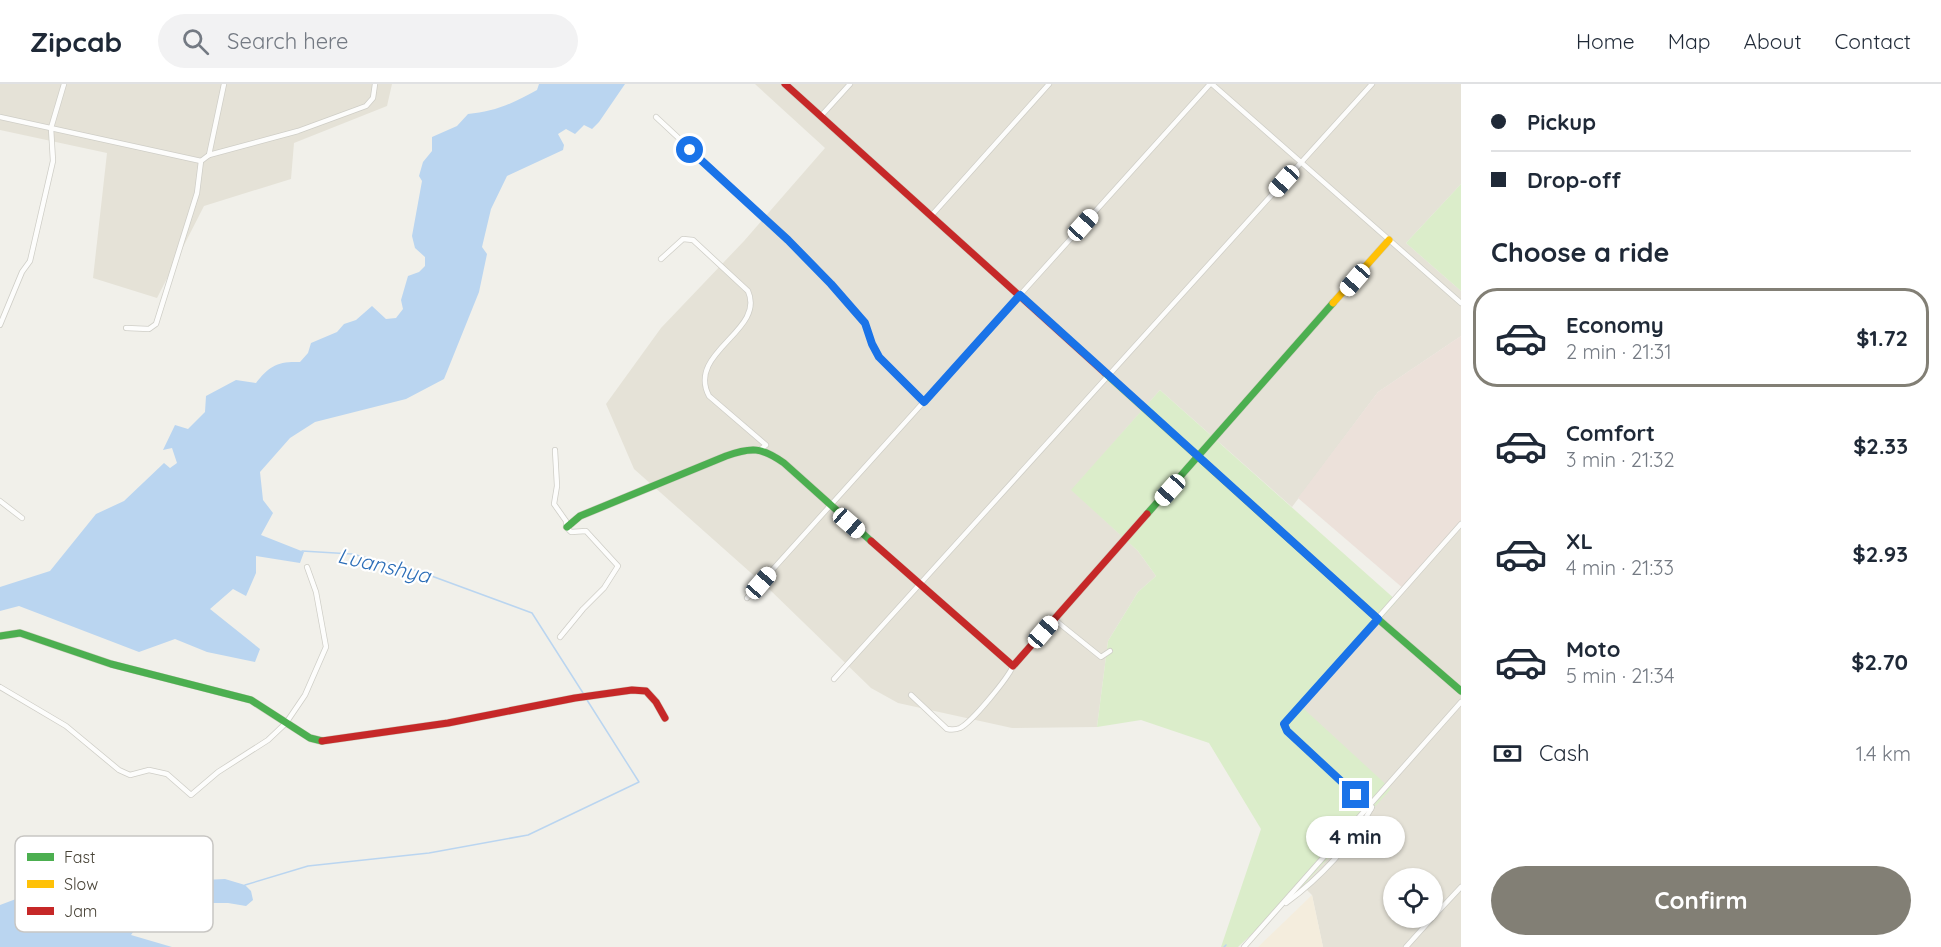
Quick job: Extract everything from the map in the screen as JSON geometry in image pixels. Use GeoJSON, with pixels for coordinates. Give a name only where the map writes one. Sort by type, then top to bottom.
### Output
{"type":"FeatureCollection","features":[{"type":"Feature","properties":{"kind":"street"},"geometry":{"type":"LineString","coordinates":[[0,325],[22,272],[30,261],[53,161],[51,128],[64,84]]}},
{"type":"Feature","properties":{"kind":"street"},"geometry":{"type":"LineString","coordinates":[[209,155],[224,84]]}},
{"type":"Feature","properties":{"kind":"street"},"geometry":{"type":"LineString","coordinates":[[126,328],[149,329],[156,324],[198,193],[201,161],[209,155],[298,131],[366,106],[373,98],[375,84]]}},
{"type":"Feature","properties":{"kind":"street"},"geometry":{"type":"LineString","coordinates":[[785,84],[1378,619],[1461,691]]}},
{"type":"Feature","properties":{"kind":"street"},"geometry":{"type":"LineString","coordinates":[[821,116],[850,84]]}},
{"type":"Feature","properties":{"kind":"street"},"geometry":{"type":"LineString","coordinates":[[931,216],[1049,84]]}},
{"type":"Feature","properties":{"kind":"street"},"geometry":{"type":"LineString","coordinates":[[747,598],[1211,84],[1461,303]]}},
{"type":"Feature","properties":{"kind":"street"},"geometry":{"type":"LineString","coordinates":[[834,679],[1372,84]]}},
{"type":"Feature","properties":{"kind":"street"},"geometry":{"type":"LineString","coordinates":[[0,117],[201,161]]}},
{"type":"Feature","properties":{"kind":"street"},"geometry":{"type":"LineString","coordinates":[[656,117],[788,240],[831,284],[865,323],[879,357],[924,402]]}},
{"type":"Feature","properties":{"kind":"street"},"geometry":{"type":"LineString","coordinates":[[567,527],[580,516],[726,456],[740,451],[761,449],[766,445],[709,396],[705,388],[704,378],[707,367],[749,315],[751,297],[748,291],[693,240],[683,239],[661,259]]}},
{"type":"Feature","properties":{"kind":"street"},"geometry":{"type":"LineString","coordinates":[[911,695],[947,729],[953,730],[963,726],[1013,666],[1389,240]]}},
{"type":"Feature","properties":{"kind":"street"},"geometry":{"type":"LineString","coordinates":[[761,449],[777,458],[1013,666]]}},
{"type":"Feature","properties":{"kind":"street"},"geometry":{"type":"LineString","coordinates":[[555,450],[557,486],[554,504],[566,521],[566,527],[571,532],[586,531],[618,566],[604,588],[560,637]]}},
{"type":"Feature","properties":{"kind":"street"},"geometry":{"type":"LineString","coordinates":[[0,501],[22,518]]}},
{"type":"Feature","properties":{"kind":"street"},"geometry":{"type":"LineString","coordinates":[[1370,808],[1287,731],[1284,724],[1461,524]]}},
{"type":"Feature","properties":{"kind":"street"},"geometry":{"type":"LineString","coordinates":[[0,687],[66,726],[119,770],[130,775],[149,770],[167,774],[190,795],[218,772],[268,740],[286,723],[305,695],[326,647],[316,592],[307,567]]}},
{"type":"Feature","properties":{"kind":"street"},"geometry":{"type":"LineString","coordinates":[[1055,620],[1101,657],[1110,651]]}},
{"type":"Feature","properties":{"kind":"street"},"geometry":{"type":"LineString","coordinates":[[0,636],[20,633],[111,664],[251,700],[310,738],[320,741],[448,723],[575,698],[641,690],[649,693],[665,718]]}},
{"type":"Feature","properties":{"kind":"street"},"geometry":{"type":"LineString","coordinates":[[1281,907],[1324,869],[1353,835],[1375,799],[1461,702]]}},
{"type":"Feature","properties":{"kind":"street"},"geometry":{"type":"LineString","coordinates":[[1244,947],[1370,808]]}},
{"type":"Feature","properties":{"kind":"street"},"geometry":{"type":"LineString","coordinates":[[1318,863],[1324,869]]}},
{"type":"Feature","properties":{"kind":"street"},"geometry":{"type":"LineString","coordinates":[[1443,906],[1461,887]]}},
{"type":"Feature","properties":{"kind":"street"},"geometry":{"type":"LineString","coordinates":[[1406,947],[1423,928]]}},
{"type":"Feature","properties":{"kind":"shaded area"},"geometry":{"type":"Polygon","coordinates":[[[0,84],[392,84],[387,106],[294,143],[291,179],[204,206],[157,298],[93,278],[107,153],[0,130],[0,84]]]}},
{"type":"Feature","properties":{"kind":"shaded area"},"geometry":{"type":"Polygon","coordinates":[[[755,84],[1461,84],[1461,184],[1406,243],[1461,291],[1461,336],[1378,392],[1292,507],[1160,390],[1072,490],[1138,551],[1156,576],[1138,592],[1108,641],[1097,727],[1012,728],[898,703],[871,688],[768,588],[634,469],[606,404],[661,328],[744,241],[825,148],[755,84]]]}},
{"type":"Feature","properties":{"kind":"shaded area"},"geometry":{"type":"Polygon","coordinates":[[[1461,336],[1461,525],[1404,589],[1298,498],[1378,392],[1461,336]]]}},
{"type":"Feature","properties":{"kind":"shaded area"},"geometry":{"type":"Polygon","coordinates":[[[1461,525],[1461,947],[1323,947],[1312,895],[1303,886],[1390,789],[1302,708],[1461,525]]]}},
{"type":"Feature","properties":{"kind":"shaded area"},"geometry":{"type":"Polygon","coordinates":[[[1312,895],[1323,947],[1258,947],[1312,895]]]}},
{"type":"Feature","properties":{"kind":"green space"},"geometry":{"type":"Polygon","coordinates":[[[1461,184],[1461,291],[1406,243],[1461,184]]]}},
{"type":"Feature","properties":{"kind":"green space"},"geometry":{"type":"Polygon","coordinates":[[[1160,390],[1397,601],[1303,708],[1391,789],[1303,886],[1238,947],[1221,947],[1261,829],[1209,743],[1141,720],[1097,727],[1108,641],[1138,592],[1156,576],[1138,551],[1071,490],[1160,390]]]}},
{"type":"Feature","properties":{"kind":"water"},"geometry":{"type":"Polygon","coordinates":[[[539,84],[625,84],[592,129],[584,125],[575,134],[566,129],[558,134],[564,145],[563,150],[507,176],[491,209],[482,247],[487,254],[479,292],[444,379],[406,399],[315,422],[290,438],[260,472],[263,500],[273,513],[261,535],[304,552],[300,563],[256,556],[256,573],[246,596],[233,589],[210,609],[260,649],[255,662],[207,652],[175,639],[139,652],[19,606],[0,611],[0,587],[50,571],[96,514],[124,501],[164,463],[170,468],[177,463],[172,448],[163,450],[175,425],[188,429],[205,412],[206,396],[236,380],[256,383],[265,372],[280,364],[300,362],[308,353],[311,343],[337,332],[344,324],[356,320],[372,306],[386,319],[396,318],[403,309],[401,300],[408,276],[419,272],[425,266],[425,257],[415,248],[412,236],[422,181],[419,176],[423,162],[432,151],[432,137],[457,126],[468,114],[495,109],[520,99],[537,90],[539,84]]]}},
{"type":"Feature","properties":{"kind":"water"},"geometry":{"type":"Polygon","coordinates":[[[225,879],[245,885],[251,891],[253,900],[246,906],[213,903],[213,880],[225,879]]]}},
{"type":"Feature","properties":{"kind":"water"},"geometry":{"type":"Polygon","coordinates":[[[15,899],[15,932],[133,932],[131,935],[172,947],[0,947],[0,905],[15,899]]]}},
{"type":"Feature","properties":{"kind":"waterway","name":"Luanshya"},"geometry":{"type":"LineString","coordinates":[[302,551],[352,554],[418,571],[532,613],[583,693]]}},
{"type":"Feature","properties":{"kind":"waterway","name":"Luanshya"},"geometry":{"type":"LineString","coordinates":[[245,885],[308,866],[429,853],[528,835],[639,782],[587,700]]}},
{"type":"Feature","properties":{"kind":"traffic: fast"},"geometry":{"type":"LineString","coordinates":[[1147,514],[1333,303]]}},
{"type":"Feature","properties":{"kind":"traffic: fast"},"geometry":{"type":"LineString","coordinates":[[1105,373],[1461,691]]}},
{"type":"Feature","properties":{"kind":"traffic: fast"},"geometry":{"type":"LineString","coordinates":[[567,527],[580,516],[726,456],[756,450],[763,451],[784,463],[871,541]]}},
{"type":"Feature","properties":{"kind":"traffic: fast"},"geometry":{"type":"LineString","coordinates":[[0,636],[20,633],[111,664],[251,700],[310,738],[322,741]]}},
{"type":"Feature","properties":{"kind":"traffic: slow"},"geometry":{"type":"LineString","coordinates":[[1333,303],[1389,240]]}},
{"type":"Feature","properties":{"kind":"traffic: jam"},"geometry":{"type":"LineString","coordinates":[[785,84],[1105,373]]}},
{"type":"Feature","properties":{"kind":"traffic: jam"},"geometry":{"type":"LineString","coordinates":[[871,541],[1013,666],[1147,514]]}},
{"type":"Feature","properties":{"kind":"traffic: jam"},"geometry":{"type":"LineString","coordinates":[[322,741],[448,723],[575,698],[632,690],[646,691],[656,702],[665,718]]}},
{"type":"Feature","properties":{"kind":"route"},"geometry":{"type":"LineString","coordinates":[[690,150],[788,240],[831,284],[865,323],[879,357],[924,402],[1020,295],[1378,619],[1284,724],[1287,731],[1356,795]]}}]}
